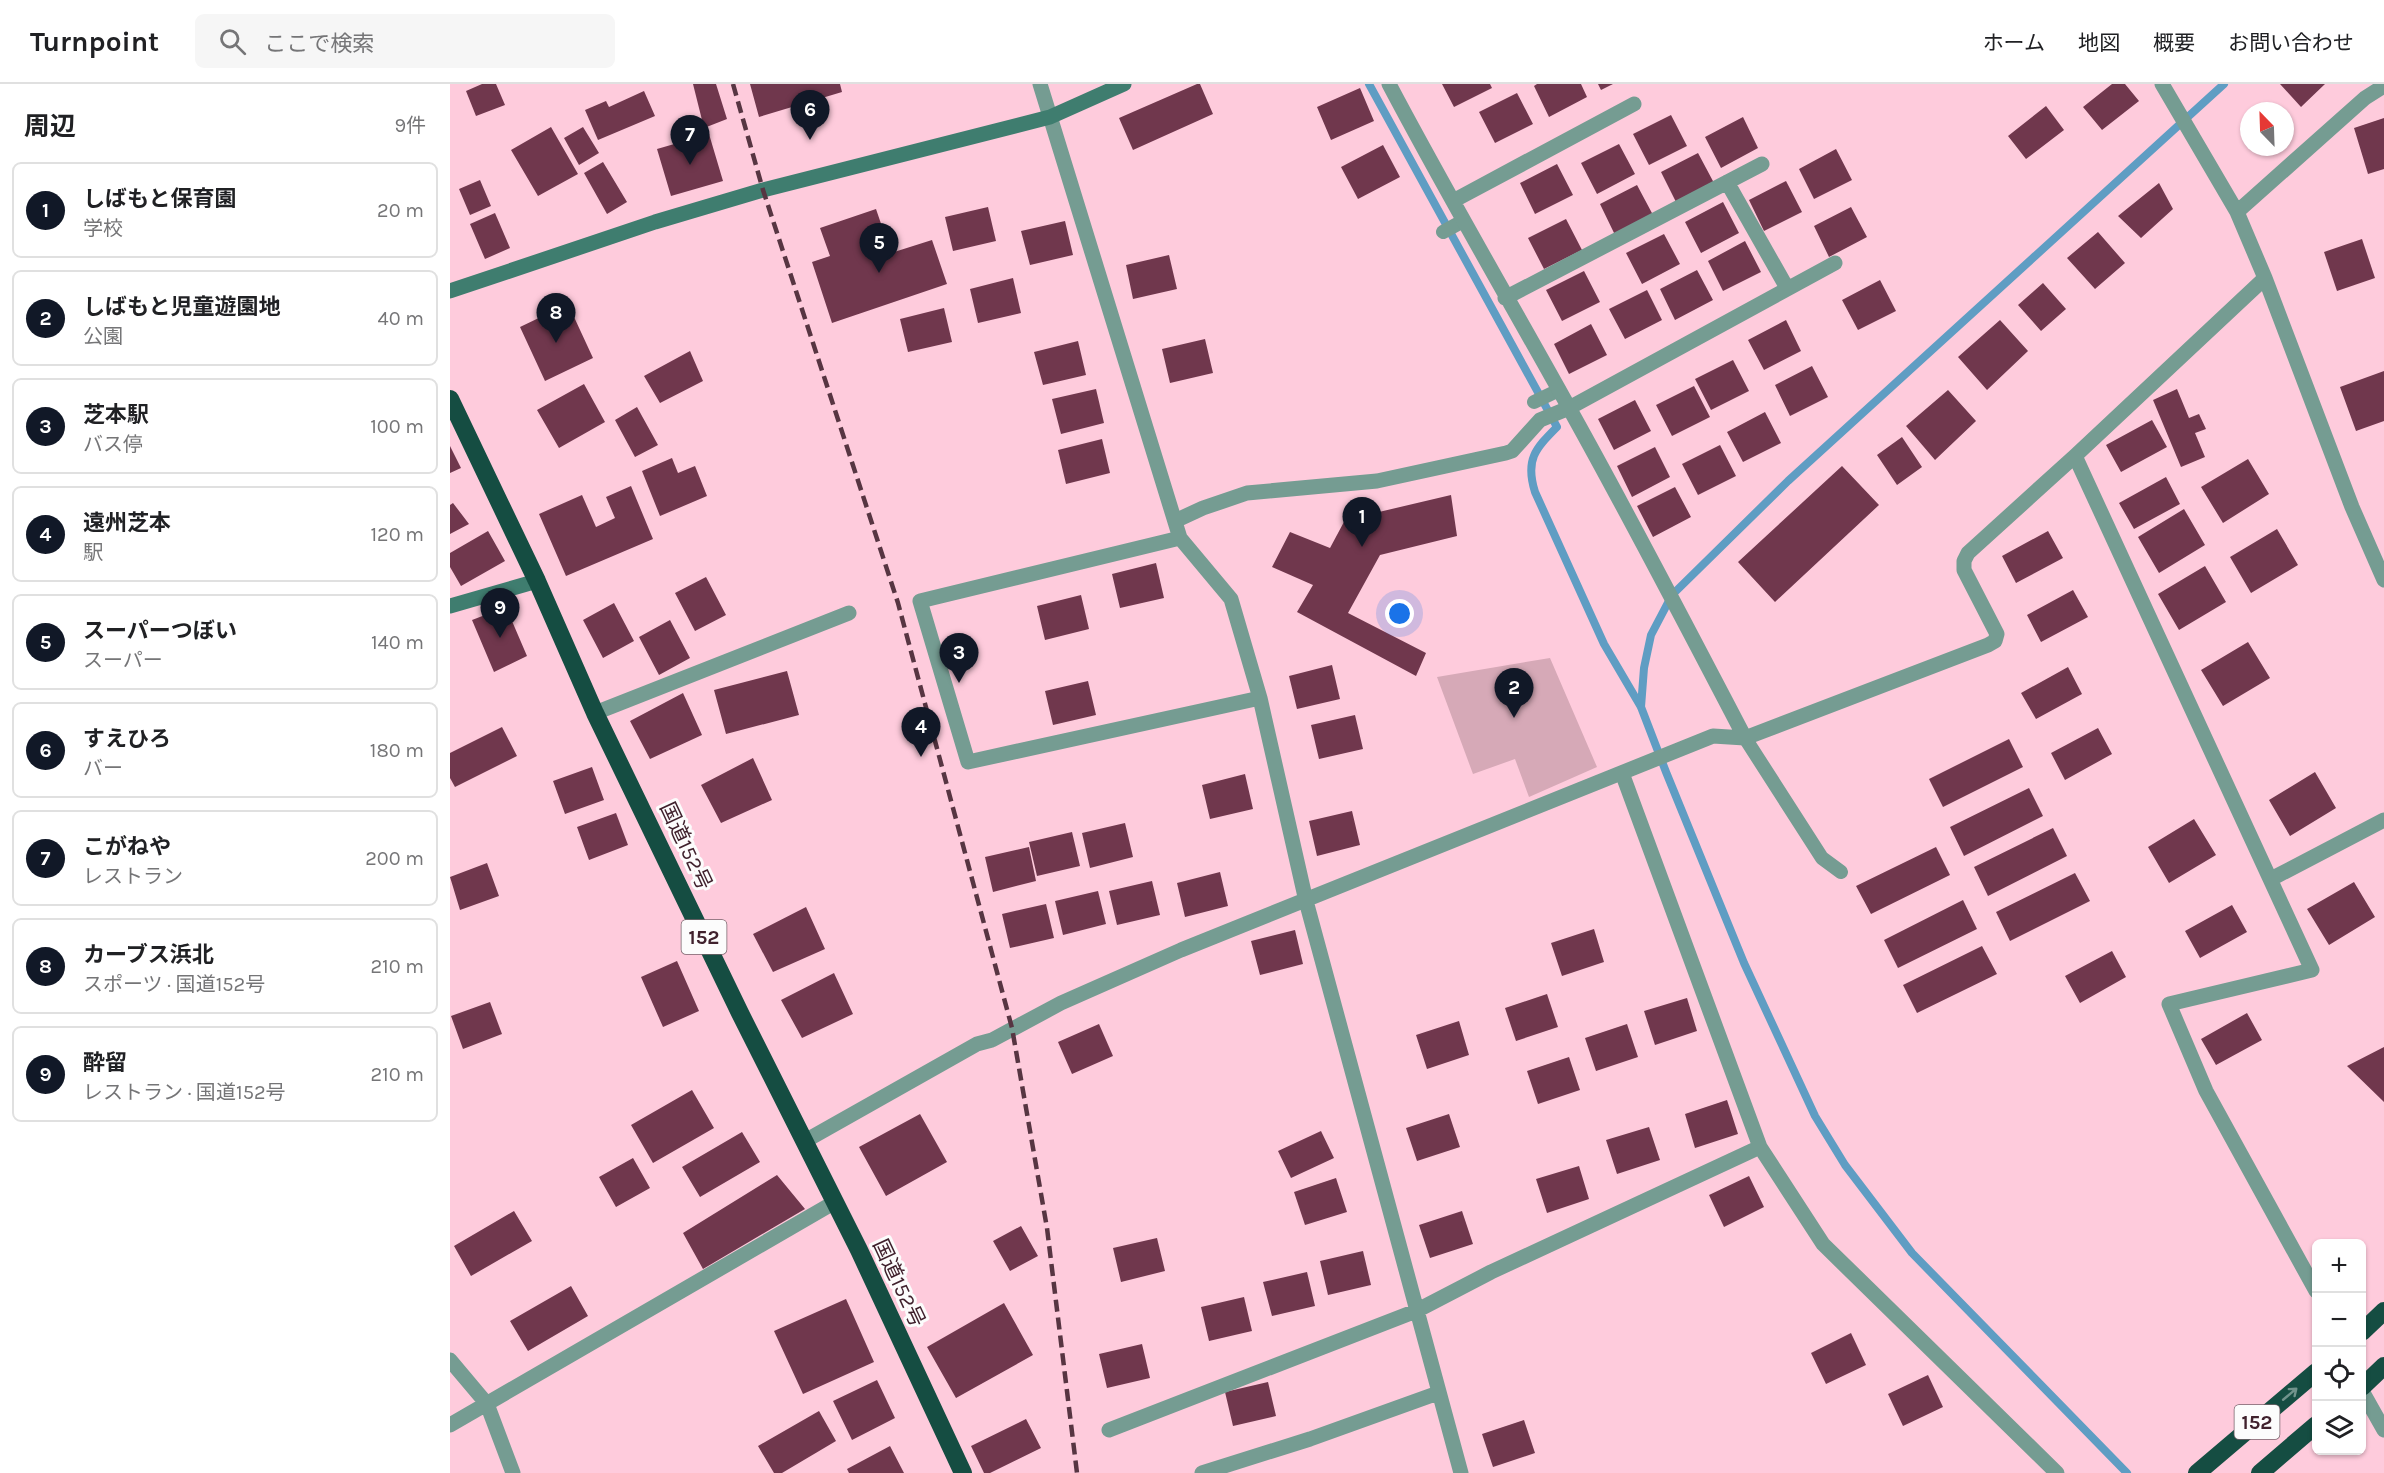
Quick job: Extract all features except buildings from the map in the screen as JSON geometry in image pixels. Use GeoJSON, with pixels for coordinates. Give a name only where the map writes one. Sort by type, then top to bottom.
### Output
{"type":"FeatureCollection","features":[{"type":"Feature","properties":{"kind":"highway","name":"国道152号"},"geometry":{"type":"LineString","coordinates":[[450,399],[537,581],[595,713],[740,1013],[835,1202],[963,1473]]}},
{"type":"Feature","properties":{"kind":"highway"},"geometry":{"type":"LineString","coordinates":[[2366,1327],[2384,1311]]}},
{"type":"Feature","properties":{"kind":"highway"},"geometry":{"type":"LineString","coordinates":[[2366,1384],[2384,1366]]}},
{"type":"Feature","properties":{"kind":"highway","name":"152"},"geometry":{"type":"LineString","coordinates":[[2197,1473],[2312,1375]]}},
{"type":"Feature","properties":{"kind":"highway","name":"152"},"geometry":{"type":"LineString","coordinates":[[2260,1473],[2312,1428]]}},
{"type":"Feature","properties":{"kind":"street"},"geometry":{"type":"LineString","coordinates":[[1040,84],[1180,538],[1231,599],[1260,698],[1306,901],[1461,1473]]}},
{"type":"Feature","properties":{"kind":"street"},"geometry":{"type":"LineString","coordinates":[[450,291],[655,222],[763,190],[1050,117],[1124,84]]}},
{"type":"Feature","properties":{"kind":"street"},"geometry":{"type":"LineString","coordinates":[[1390,84],[1453,201],[1453,226],[1505,298],[1546,396],[1564,410],[1682,616],[1745,738]]}},
{"type":"Feature","properties":{"kind":"street"},"geometry":{"type":"LineString","coordinates":[[2162,84],[2237,212],[2265,278],[2352,507],[2384,580]]}},
{"type":"Feature","properties":{"kind":"street"},"geometry":{"type":"LineString","coordinates":[[2237,212],[2362,91],[2384,86]]}},
{"type":"Feature","properties":{"kind":"street"},"geometry":{"type":"LineString","coordinates":[[1453,201],[1634,104]]}},
{"type":"Feature","properties":{"kind":"street"},"geometry":{"type":"LineString","coordinates":[[1505,298],[1762,164]]}},
{"type":"Feature","properties":{"kind":"street"},"geometry":{"type":"LineString","coordinates":[[1727,182],[1787,288]]}},
{"type":"Feature","properties":{"kind":"street"},"geometry":{"type":"LineString","coordinates":[[1175,521],[1203,508],[1247,494],[1377,481],[1512,452],[1544,418],[1564,410],[1835,263]]}},
{"type":"Feature","properties":{"kind":"street"},"geometry":{"type":"LineString","coordinates":[[805,1141],[976,1044],[992,1040],[1061,1003],[1181,950],[1713,736],[1745,738],[1988,645],[1995,640],[1997,634],[1967,578],[1964,561],[1968,553],[2076,456],[2265,278]]}},
{"type":"Feature","properties":{"kind":"street"},"geometry":{"type":"LineString","coordinates":[[2076,456],[2312,969],[2169,1004],[2206,1091],[2312,1285]]}},
{"type":"Feature","properties":{"kind":"street"},"geometry":{"type":"LineString","coordinates":[[1180,538],[920,601],[968,762],[1260,698]]}},
{"type":"Feature","properties":{"kind":"street"},"geometry":{"type":"LineString","coordinates":[[450,606],[537,581]]}},
{"type":"Feature","properties":{"kind":"street"},"geometry":{"type":"LineString","coordinates":[[595,713],[849,614]]}},
{"type":"Feature","properties":{"kind":"street"},"geometry":{"type":"LineString","coordinates":[[1628,771],[1760,1147],[1823,1244],[2057,1473]]}},
{"type":"Feature","properties":{"kind":"street"},"geometry":{"type":"LineString","coordinates":[[2271,879],[2384,820]]}},
{"type":"Feature","properties":{"kind":"street"},"geometry":{"type":"LineString","coordinates":[[1109,1430],[1416,1311],[1491,1272],[1760,1147]]}},
{"type":"Feature","properties":{"kind":"street"},"geometry":{"type":"LineString","coordinates":[[450,1425],[835,1202]]}},
{"type":"Feature","properties":{"kind":"street"},"geometry":{"type":"LineString","coordinates":[[450,1360],[487,1404],[513,1473]]}},
{"type":"Feature","properties":{"kind":"street"},"geometry":{"type":"LineString","coordinates":[[1202,1473],[1310,1439],[1438,1394]]}},
{"type":"Feature","properties":{"kind":"street"},"geometry":{"type":"LineString","coordinates":[[2366,1398],[2384,1430]]}},
{"type":"Feature","properties":{"kind":"lane"},"geometry":{"type":"LineString","coordinates":[[1745,738],[1822,858],[1841,872]]}},
{"type":"Feature","properties":{"kind":"shaded area"},"geometry":{"type":"Polygon","coordinates":[[[1550,658],[1597,767],[1529,797],[1515,759],[1473,774],[1437,677],[1550,658]]]}},
{"type":"Feature","properties":{"kind":"waterway"},"geometry":{"type":"LineString","coordinates":[[1369,84],[1557,427],[1534,456],[1531,471],[1535,492],[1604,644],[1641,707],[1744,963],[1815,1116],[1845,1165],[1912,1253],[2127,1473]]}},
{"type":"Feature","properties":{"kind":"waterway"},"geometry":{"type":"LineString","coordinates":[[1641,707],[1644,668],[1651,635],[1672,595],[1788,481],[2224,84]]}},
{"type":"Feature","properties":{"kind":"railway"},"geometry":{"type":"LineString","coordinates":[[733,84],[763,190],[898,603],[1012,1028],[1047,1228],[1077,1473]]}},
{"type":"Feature","properties":{"kind":"place","name":"すえひろ"},"geometry":{"type":"Point","coordinates":[810,140]}},
{"type":"Feature","properties":{"kind":"place","name":"こがねや"},"geometry":{"type":"Point","coordinates":[690,165]}},
{"type":"Feature","properties":{"kind":"place","name":"スーパーつぼい"},"geometry":{"type":"Point","coordinates":[879,273]}},
{"type":"Feature","properties":{"kind":"place","name":"カーブス浜北"},"geometry":{"type":"Point","coordinates":[556,343]}},
{"type":"Feature","properties":{"kind":"place","name":"しばもと保育園"},"geometry":{"type":"Point","coordinates":[1362,547]}},
{"type":"Feature","properties":{"kind":"place","name":"酔留"},"geometry":{"type":"Point","coordinates":[500,638]}},
{"type":"Feature","properties":{"kind":"place","name":"芝本駅"},"geometry":{"type":"Point","coordinates":[959,683]}},
{"type":"Feature","properties":{"kind":"place","name":"しばもと児童遊園地"},"geometry":{"type":"Point","coordinates":[1514,718]}},
{"type":"Feature","properties":{"kind":"place","name":"遠州芝本"},"geometry":{"type":"Point","coordinates":[921,757]}}]}
